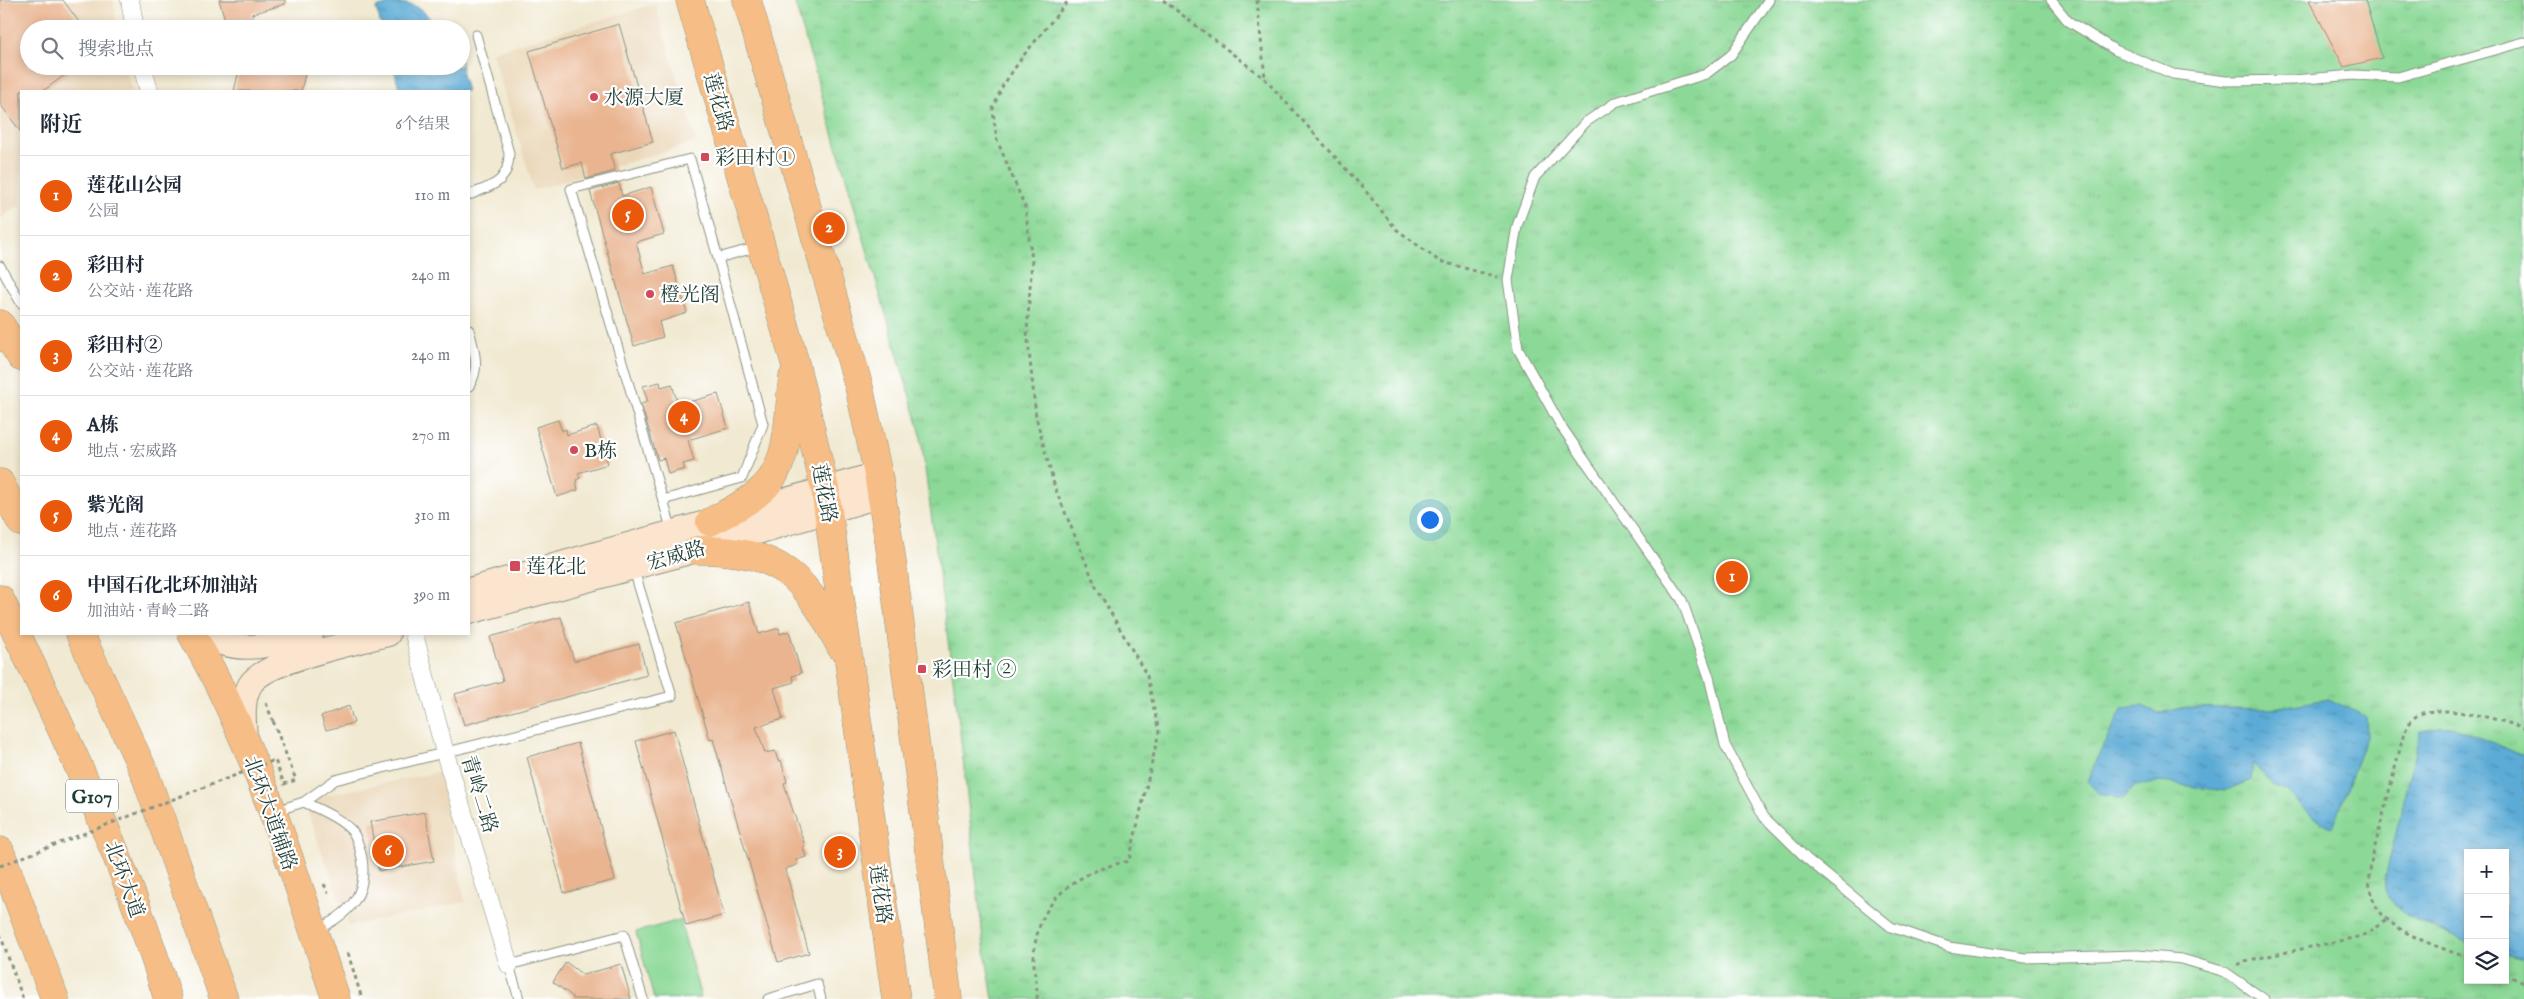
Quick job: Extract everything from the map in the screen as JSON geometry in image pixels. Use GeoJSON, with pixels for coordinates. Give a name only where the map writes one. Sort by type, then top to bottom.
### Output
{"type":"FeatureCollection","features":[{"type":"Feature","properties":{"kind":"main road","name":"莲花路"},"geometry":{"type":"LineString","coordinates":[[690,0],[794,363],[827,500],[896,999]]}},
{"type":"Feature","properties":{"kind":"main road"},"geometry":{"type":"LineString","coordinates":[[747,0],[859,387],[880,484],[948,999]]}},
{"type":"Feature","properties":{"kind":"main road"},"geometry":{"type":"LineString","coordinates":[[0,324],[20,355]]}},
{"type":"Feature","properties":{"kind":"main road"},"geometry":{"type":"LineString","coordinates":[[710,522],[754,495],[769,482],[776,470],[787,430],[794,363]]}},
{"type":"Feature","properties":{"kind":"main road"},"geometry":{"type":"LineString","coordinates":[[0,483],[20,520]]}},
{"type":"Feature","properties":{"kind":"main road"},"geometry":{"type":"LineString","coordinates":[[697,550],[721,550],[762,558],[780,565],[797,578],[812,595],[827,619],[850,664]]}},
{"type":"Feature","properties":{"kind":"main road","name":"北环大道"},"geometry":{"type":"LineString","coordinates":[[0,599],[69,741],[114,847],[168,999]]}},
{"type":"Feature","properties":{"kind":"main road","name":"G107"},"geometry":{"type":"LineString","coordinates":[[80,635],[145,774],[224,999]]}},
{"type":"Feature","properties":{"kind":"main road","name":"北环大道辅路"},"geometry":{"type":"LineString","coordinates":[[193,635],[231,708],[273,811],[336,999]]}},
{"type":"Feature","properties":{"kind":"main road"},"geometry":{"type":"LineString","coordinates":[[0,851],[4,871],[55,999]]}},
{"type":"Feature","properties":{"kind":"street"},"geometry":{"type":"LineString","coordinates":[[130,0],[133,20]]}},
{"type":"Feature","properties":{"kind":"street"},"geometry":{"type":"LineString","coordinates":[[145,75],[149,90]]}},
{"type":"Feature","properties":{"kind":"street","name":"宏威路"},"geometry":{"type":"LineString","coordinates":[[470,590],[630,557],[697,550],[827,500],[880,484]]}},
{"type":"Feature","properties":{"kind":"street","name":"宏威路"},"geometry":{"type":"LineString","coordinates":[[470,612],[630,557],[672,534],[710,522],[827,500]]}},
{"type":"Feature","properties":{"kind":"street"},"geometry":{"type":"LineString","coordinates":[[206,635],[219,642],[244,648],[305,635]]}},
{"type":"Feature","properties":{"kind":"street"},"geometry":{"type":"LineString","coordinates":[[245,742],[244,704],[250,684],[255,678],[278,664],[384,635]]}},
{"type":"Feature","properties":{"kind":"street","name":"青岭二路"},"geometry":{"type":"LineString","coordinates":[[414,635],[446,753],[509,965]]}},
{"type":"Feature","properties":{"kind":"lane"},"geometry":{"type":"LineString","coordinates":[[1768,0],[1731,55],[1706,74],[1616,102],[1586,122],[1535,177],[1517,226],[1508,280],[1518,349],[1561,426],[1682,600],[1709,677],[1725,745],[1764,817],[1807,859],[1891,927],[1949,947],[2025,958],[2138,955],[2182,959],[2225,972],[2264,999]]}},
{"type":"Feature","properties":{"kind":"lane"},"geometry":{"type":"LineString","coordinates":[[2051,0],[2068,21],[2115,50],[2174,74],[2226,81],[2293,80],[2354,75],[2398,76],[2524,42]]}},
{"type":"Feature","properties":{"kind":"lane"},"geometry":{"type":"LineString","coordinates":[[470,195],[500,182],[509,168],[509,153],[476,34]]}},
{"type":"Feature","properties":{"kind":"lane"},"geometry":{"type":"LineString","coordinates":[[662,500],[742,478],[763,424],[690,159],[571,189],[662,500],[672,534]]}},
{"type":"Feature","properties":{"kind":"lane"},"geometry":{"type":"LineString","coordinates":[[718,258],[761,247]]}},
{"type":"Feature","properties":{"kind":"lane"},"geometry":{"type":"LineString","coordinates":[[0,266],[20,301]]}},
{"type":"Feature","properties":{"kind":"lane"},"geometry":{"type":"LineString","coordinates":[[470,334],[476,355],[475,377],[470,384]]}},
{"type":"Feature","properties":{"kind":"lane"},"geometry":{"type":"LineString","coordinates":[[273,811],[304,802],[335,780],[672,696],[630,557]]}},
{"type":"Feature","properties":{"kind":"lane"},"geometry":{"type":"LineString","coordinates":[[304,802],[338,819],[352,831],[360,850],[364,870],[361,890],[353,904],[337,920],[313,932]]}},
{"type":"Feature","properties":{"kind":"lane"},"geometry":{"type":"LineString","coordinates":[[519,999],[509,965],[624,935],[642,999]]}},
{"type":"Feature","properties":{"kind":"lane"},"geometry":{"type":"LineString","coordinates":[[768,999],[817,984],[821,999]]}},
{"type":"Feature","properties":{"kind":"path"},"geometry":{"type":"LineString","coordinates":[[1037,999],[1034,957],[1038,934],[1049,907],[1066,887],[1082,877],[1110,865],[1129,861],[1159,732],[1146,676],[1096,587],[1055,488],[1036,417],[1027,330],[1032,260],[1025,207],[997,140],[994,120],[993,109],[1002,87],[1069,0]]}},
{"type":"Feature","properties":{"kind":"path"},"geometry":{"type":"LineString","coordinates":[[1163,0],[1265,79],[1364,189],[1396,229],[1439,261],[1508,280]]}},
{"type":"Feature","properties":{"kind":"path"},"geometry":{"type":"LineString","coordinates":[[1257,0],[1265,79]]}},
{"type":"Feature","properties":{"kind":"path"},"geometry":{"type":"LineString","coordinates":[[4,871],[275,760],[284,784],[296,780],[264,699]]}},
{"type":"Feature","properties":{"kind":"path"},"geometry":{"type":"LineString","coordinates":[[2464,956],[2416,937],[2386,920],[2372,899],[2369,882],[2371,862],[2404,733],[2413,719],[2420,714],[2441,711],[2495,718],[2524,728]]}},
{"type":"Feature","properties":{"kind":"path"},"geometry":{"type":"LineString","coordinates":[[2225,972],[2245,961],[2362,936],[2386,920]]}},
{"type":"Feature","properties":{"kind":"path"},"geometry":{"type":"LineString","coordinates":[[0,934],[23,999]]}},
{"type":"Feature","properties":{"kind":"path"},"geometry":{"type":"LineString","coordinates":[[348,953],[362,999]]}},
{"type":"Feature","properties":{"kind":"path"},"geometry":{"type":"LineString","coordinates":[[2509,976],[2524,983]]}},
{"type":"Feature","properties":{"kind":"shaded area"},"geometry":{"type":"Polygon","coordinates":[[[0,0],[113,0],[116,20],[20,20],[20,75],[128,75],[132,90],[20,90],[20,206],[0,218],[0,0]]]}},
{"type":"Feature","properties":{"kind":"shaded area","name":"水源大厦"},"geometry":{"type":"Polygon","coordinates":[[[655,4],[696,142],[534,190],[492,52],[655,4]]]}},
{"type":"Feature","properties":{"kind":"shaded area"},"geometry":{"type":"Polygon","coordinates":[[[439,772],[465,902],[349,926],[303,800],[439,772]]]}},
{"type":"Feature","properties":{"kind":"green space"},"geometry":{"type":"Polygon","coordinates":[[[794,0],[2524,0],[2524,999],[993,999],[983,939],[959,723],[920,431],[794,0]]]}},
{"type":"Feature","properties":{"kind":"green space"},"geometry":{"type":"Polygon","coordinates":[[[680,920],[701,998],[654,999],[636,932],[680,920]]]}},
{"type":"Feature","properties":{"kind":"water"},"geometry":{"type":"Polygon","coordinates":[[[392,3],[406,4],[418,8],[431,20],[379,20],[376,8],[392,3]]]}},
{"type":"Feature","properties":{"kind":"water"},"geometry":{"type":"Polygon","coordinates":[[[396,75],[462,75],[467,90],[400,90],[396,75]]]}},
{"type":"Feature","properties":{"kind":"water"},"geometry":{"type":"Polygon","coordinates":[[[2328,699],[2366,716],[2367,734],[2333,828],[2313,817],[2287,791],[2272,785],[2253,763],[2251,780],[2224,791],[2162,782],[2135,786],[2123,799],[2099,794],[2088,782],[2096,760],[2123,708],[2142,706],[2159,713],[2186,707],[2269,709],[2328,699]]]}},
{"type":"Feature","properties":{"kind":"water"},"geometry":{"type":"Polygon","coordinates":[[[2452,726],[2524,756],[2524,959],[2509,955],[2509,849],[2464,849],[2464,941],[2410,916],[2391,901],[2385,891],[2385,878],[2421,731],[2452,726]]]}},
{"type":"Feature","properties":{"kind":"building"},"geometry":{"type":"Polygon","coordinates":[[[0,0],[63,0],[77,20],[20,20],[20,75],[65,75],[44,90],[20,90],[20,131],[0,104],[0,0]]]}},
{"type":"Feature","properties":{"kind":"building"},"geometry":{"type":"Polygon","coordinates":[[[219,0],[285,0],[285,4],[252,14],[254,20],[225,20],[219,0]]]}},
{"type":"Feature","properties":{"kind":"building"},"geometry":{"type":"Polygon","coordinates":[[[2309,0],[2365,0],[2382,58],[2344,67],[2309,0]]]}},
{"type":"Feature","properties":{"kind":"building","name":"水源大厦"},"geometry":{"type":"Polygon","coordinates":[[[619,24],[653,142],[610,154],[615,171],[586,179],[582,163],[563,168],[529,51],[619,24]]]}},
{"type":"Feature","properties":{"kind":"building"},"geometry":{"type":"Polygon","coordinates":[[[238,75],[305,75],[301,90],[234,90],[238,75]]]}},
{"type":"Feature","properties":{"kind":"building"},"geometry":{"type":"Polygon","coordinates":[[[619,183],[622,196],[651,187],[664,234],[636,242],[645,274],[673,266],[687,313],[659,322],[663,337],[634,346],[590,191],[619,183]]]}},
{"type":"Feature","properties":{"kind":"building"},"geometry":{"type":"Polygon","coordinates":[[[660,382],[661,387],[672,384],[678,405],[718,394],[728,428],[688,440],[694,461],[683,464],[685,469],[668,474],[664,458],[658,460],[641,404],[648,402],[643,386],[660,382]]]}},
{"type":"Feature","properties":{"kind":"building","name":"B栋"},"geometry":{"type":"Polygon","coordinates":[[[558,420],[562,431],[566,429],[567,435],[597,426],[608,464],[578,473],[580,478],[576,480],[578,490],[557,497],[536,427],[558,420]]]}},
{"type":"Feature","properties":{"kind":"building"},"geometry":{"type":"Polygon","coordinates":[[[749,602],[759,634],[779,628],[780,634],[789,631],[801,673],[792,676],[794,682],[774,688],[783,719],[756,727],[765,753],[775,751],[778,761],[781,760],[787,782],[784,783],[805,846],[803,847],[806,857],[796,860],[797,865],[785,869],[809,953],[778,962],[713,739],[710,740],[676,623],[749,602]]]}},
{"type":"Feature","properties":{"kind":"building"},"geometry":{"type":"Polygon","coordinates":[[[561,617],[574,661],[639,644],[647,675],[464,725],[455,694],[503,681],[490,637],[561,617]]]}},
{"type":"Feature","properties":{"kind":"building"},"geometry":{"type":"Polygon","coordinates":[[[349,706],[354,723],[326,730],[321,716],[349,706]]]}},
{"type":"Feature","properties":{"kind":"building"},"geometry":{"type":"Polygon","coordinates":[[[674,730],[724,915],[686,926],[636,741],[674,730]]]}},
{"type":"Feature","properties":{"kind":"building"},"geometry":{"type":"Polygon","coordinates":[[[578,743],[615,880],[564,893],[527,757],[578,743]]]}},
{"type":"Feature","properties":{"kind":"building"},"geometry":{"type":"Polygon","coordinates":[[[425,812],[434,861],[379,871],[370,822],[425,812]]]}},
{"type":"Feature","properties":{"kind":"building"},"geometry":{"type":"Polygon","coordinates":[[[566,962],[583,975],[621,964],[631,999],[573,999],[572,996],[553,982],[566,962]]]}},
{"type":"Feature","properties":{"kind":"place","name":"水源大厦"},"geometry":{"type":"Point","coordinates":[594,97]}},
{"type":"Feature","properties":{"kind":"place","name":"彩田村①"},"geometry":{"type":"Point","coordinates":[705,157]}},
{"type":"Feature","properties":{"kind":"place","name":"紫光阁"},"geometry":{"type":"Point","coordinates":[628,215]}},
{"type":"Feature","properties":{"kind":"place","name":"彩田村"},"geometry":{"type":"Point","coordinates":[829,228]}},
{"type":"Feature","properties":{"kind":"place","name":"橙光阁"},"geometry":{"type":"Point","coordinates":[650,294]}},
{"type":"Feature","properties":{"kind":"place","name":"A栋"},"geometry":{"type":"Point","coordinates":[684,417]}},
{"type":"Feature","properties":{"kind":"place","name":"B栋"},"geometry":{"type":"Point","coordinates":[574,450]}},
{"type":"Feature","properties":{"kind":"place","name":"莲花北"},"geometry":{"type":"Point","coordinates":[515,566]}},
{"type":"Feature","properties":{"kind":"place","name":"莲花山公园"},"geometry":{"type":"Point","coordinates":[1732,577]}},
{"type":"Feature","properties":{"kind":"place","name":"彩田村 ②"},"geometry":{"type":"Point","coordinates":[922,669]}},
{"type":"Feature","properties":{"kind":"place","name":"中国石化北环加油站"},"geometry":{"type":"Point","coordinates":[388,851]}},
{"type":"Feature","properties":{"kind":"place","name":"彩田村②"},"geometry":{"type":"Point","coordinates":[840,852]}}]}
